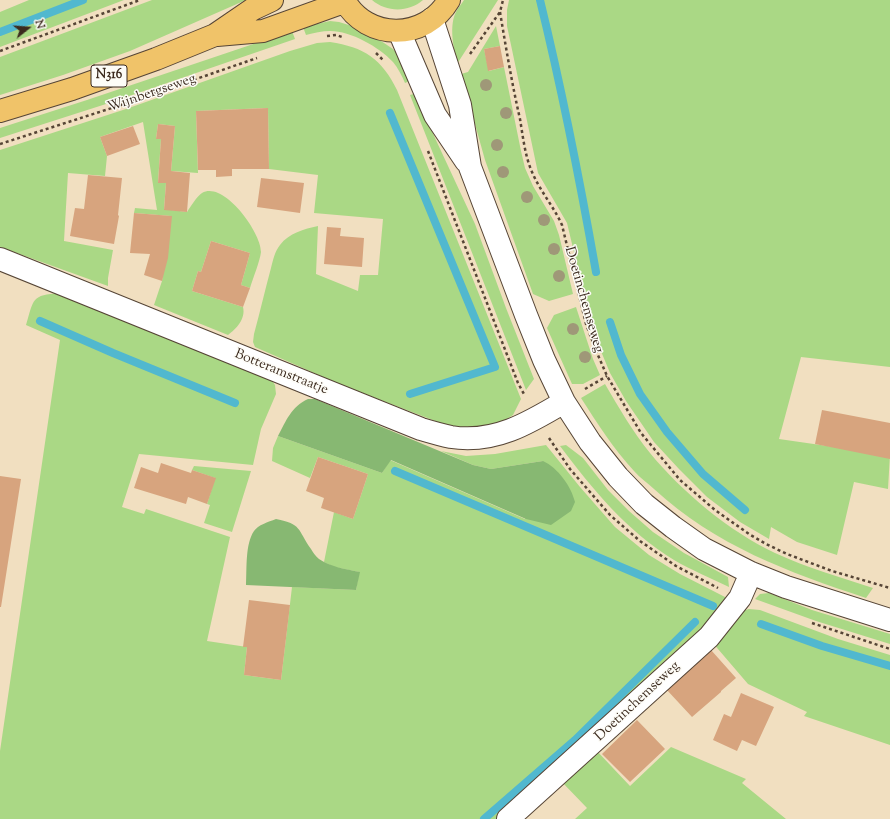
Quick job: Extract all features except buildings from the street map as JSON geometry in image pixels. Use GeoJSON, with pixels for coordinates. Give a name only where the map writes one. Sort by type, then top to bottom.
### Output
{"type":"FeatureCollection","features":[{"type":"Feature","properties":{"kind":"main road","name":"N316"},"geometry":{"type":"LineString","coordinates":[[0,111],[72,89],[156,59],[215,35],[252,9],[272,0]]}},
{"type":"Feature","properties":{"kind":"main road","name":"N316"},"geometry":{"type":"LineString","coordinates":[[215,35],[264,31],[344,1],[355,14],[368,24],[383,30],[399,31],[417,28],[432,19],[444,8],[449,0]]}},
{"type":"Feature","properties":{"kind":"street"},"geometry":{"type":"LineString","coordinates":[[432,19],[460,105],[470,167],[544,360],[564,402],[590,442],[618,477],[644,504],[673,527],[704,548],[752,573],[786,587],[890,620]]}},
{"type":"Feature","properties":{"kind":"street"},"geometry":{"type":"LineString","coordinates":[[399,31],[435,115],[470,167]]}},
{"type":"Feature","properties":{"kind":"street","name":"Botteramstraatje"},"geometry":{"type":"LineString","coordinates":[[0,259],[421,429],[453,437],[479,438],[499,434],[522,426],[564,402]]}},
{"type":"Feature","properties":{"kind":"street","name":"Doetinchemseweg"},"geometry":{"type":"LineString","coordinates":[[508,819],[709,637],[740,598],[752,573]]}},
{"type":"Feature","properties":{"kind":"path"},"geometry":{"type":"LineString","coordinates":[[0,51],[140,0]]}},
{"type":"Feature","properties":{"kind":"path","name":"Doetinchemseweg"},"geometry":{"type":"LineString","coordinates":[[503,0],[500,12],[523,138],[532,172],[562,225],[581,305],[597,353],[607,376],[641,433],[680,480],[715,510],[749,534],[787,554],[832,571],[890,588]]}},
{"type":"Feature","properties":{"kind":"path"},"geometry":{"type":"LineString","coordinates":[[325,36],[336,35],[343,37]]}},
{"type":"Feature","properties":{"kind":"path"},"geometry":{"type":"LineString","coordinates":[[375,52],[385,63]]}},
{"type":"Feature","properties":{"kind":"path","name":"Wijnbergseweg"},"geometry":{"type":"LineString","coordinates":[[0,144],[115,107],[260,57]]}},
{"type":"Feature","properties":{"kind":"green space"},"geometry":{"type":"Polygon","coordinates":[[[29,0],[124,0],[0,47],[0,12],[29,0]]]}},
{"type":"Feature","properties":{"kind":"green space"},"geometry":{"type":"Polygon","coordinates":[[[152,0],[246,0],[130,51],[63,75],[0,95],[0,57],[152,0]]]}},
{"type":"Feature","properties":{"kind":"green space"},"geometry":{"type":"Polygon","coordinates":[[[372,0],[423,0],[404,9],[390,9],[372,0]]]}},
{"type":"Feature","properties":{"kind":"green space"},"geometry":{"type":"Polygon","coordinates":[[[464,0],[498,0],[457,64],[452,30],[454,16],[464,0]]]}},
{"type":"Feature","properties":{"kind":"green space"},"geometry":{"type":"Polygon","coordinates":[[[509,0],[890,0],[890,367],[801,357],[779,439],[890,455],[888,489],[854,482],[837,555],[797,542],[771,527],[769,539],[740,522],[707,497],[679,469],[654,442],[626,401],[610,373],[598,344],[588,311],[567,223],[538,173],[507,26],[507,10],[509,0]]]}},
{"type":"Feature","properties":{"kind":"green space"},"geometry":{"type":"Polygon","coordinates":[[[330,21],[352,26],[393,49],[401,58],[412,80],[405,83],[397,67],[387,56],[355,37],[330,31],[306,35],[303,27],[330,21]]]}},
{"type":"Feature","properties":{"kind":"green space"},"geometry":{"type":"Polygon","coordinates":[[[496,26],[500,46],[484,49],[489,71],[504,67],[525,168],[533,186],[554,221],[559,235],[573,294],[549,301],[533,294],[485,160],[461,74],[468,72],[496,26]]]}},
{"type":"Feature","properties":{"kind":"green space"},"geometry":{"type":"Polygon","coordinates":[[[292,31],[295,39],[106,104],[0,138],[0,128],[292,31]]]}},
{"type":"Feature","properties":{"kind":"green space"},"geometry":{"type":"Polygon","coordinates":[[[330,42],[353,47],[371,56],[385,70],[397,90],[521,399],[513,415],[502,422],[488,427],[474,429],[443,424],[339,384],[255,347],[253,342],[254,334],[274,256],[280,245],[288,237],[297,232],[318,226],[316,274],[358,291],[360,275],[378,275],[383,219],[314,213],[318,175],[269,169],[268,108],[196,111],[198,173],[171,171],[175,126],[158,124],[156,139],[161,139],[158,182],[166,183],[164,209],[187,212],[200,194],[211,191],[221,194],[231,201],[249,222],[260,244],[261,252],[250,288],[241,285],[250,253],[211,241],[201,272],[198,271],[192,291],[243,307],[244,311],[242,320],[228,335],[154,305],[162,281],[171,216],[134,213],[135,208],[157,210],[143,122],[100,137],[107,156],[105,176],[68,173],[64,241],[113,250],[108,286],[0,247],[0,150],[126,109],[290,51],[317,43],[330,42]]]}},
{"type":"Feature","properties":{"kind":"green space"},"geometry":{"type":"Polygon","coordinates":[[[417,93],[435,138],[475,224],[534,379],[526,390],[410,95],[417,93]]]}},
{"type":"Feature","properties":{"kind":"green space"},"geometry":{"type":"Polygon","coordinates":[[[60,293],[271,379],[275,385],[276,394],[261,429],[253,465],[139,454],[122,507],[144,514],[146,509],[230,537],[207,641],[247,647],[244,675],[281,680],[292,587],[356,590],[359,572],[334,567],[324,562],[334,512],[353,519],[368,474],[318,457],[310,478],[272,461],[273,448],[278,436],[382,473],[390,460],[525,519],[543,461],[491,469],[473,465],[441,451],[466,456],[495,454],[546,445],[615,527],[649,555],[680,574],[725,597],[726,604],[724,610],[501,819],[0,819],[0,751],[60,340],[26,325],[35,300],[44,295],[60,293]]]}},
{"type":"Feature","properties":{"kind":"green space"},"geometry":{"type":"Polygon","coordinates":[[[576,307],[593,359],[600,375],[583,384],[572,384],[547,328],[554,315],[576,307]]]}},
{"type":"Feature","properties":{"kind":"green space"},"geometry":{"type":"Polygon","coordinates":[[[605,384],[632,428],[650,453],[691,496],[741,534],[775,553],[811,568],[873,588],[866,598],[809,578],[754,555],[728,542],[678,509],[639,476],[626,462],[581,398],[605,384]]]}},
{"type":"Feature","properties":{"kind":"green space"},"geometry":{"type":"Polygon","coordinates":[[[308,399],[315,399],[473,465],[491,469],[543,461],[554,468],[563,478],[575,502],[571,511],[551,525],[526,519],[391,460],[382,473],[278,436],[293,410],[308,399]]]}},
{"type":"Feature","properties":{"kind":"green space"},"geometry":{"type":"Polygon","coordinates":[[[566,445],[583,458],[608,490],[653,532],[684,553],[728,577],[729,587],[674,560],[657,549],[626,523],[598,494],[560,446],[566,445]]]}},
{"type":"Feature","properties":{"kind":"green space"},"geometry":{"type":"Polygon","coordinates":[[[194,466],[251,471],[232,532],[204,523],[210,505],[207,504],[215,478],[192,470],[194,466]]]}},
{"type":"Feature","properties":{"kind":"green space"},"geometry":{"type":"Polygon","coordinates":[[[276,519],[295,525],[314,554],[319,559],[333,566],[360,572],[356,590],[246,585],[247,557],[251,536],[258,527],[276,519]]]}},
{"type":"Feature","properties":{"kind":"green space"},"geometry":{"type":"Polygon","coordinates":[[[769,593],[812,610],[890,634],[890,644],[816,621],[755,599],[760,594],[769,593]]]}},
{"type":"Feature","properties":{"kind":"green space"},"geometry":{"type":"Polygon","coordinates":[[[749,609],[760,610],[838,639],[890,655],[890,745],[804,716],[807,712],[748,684],[712,642],[739,612],[749,609]]]}},
{"type":"Feature","properties":{"kind":"green space"},"geometry":{"type":"Polygon","coordinates":[[[671,747],[746,779],[742,783],[786,819],[575,819],[587,808],[560,780],[595,749],[630,786],[671,747]]]}},
{"type":"Feature","properties":{"kind":"waterway"},"geometry":{"type":"LineString","coordinates":[[0,32],[83,0]]}},
{"type":"Feature","properties":{"kind":"waterway"},"geometry":{"type":"LineString","coordinates":[[540,0],[556,68],[584,204],[596,272]]}},
{"type":"Feature","properties":{"kind":"waterway"},"geometry":{"type":"LineString","coordinates":[[390,113],[495,367],[410,394]]}},
{"type":"Feature","properties":{"kind":"waterway"},"geometry":{"type":"LineString","coordinates":[[40,321],[113,353],[235,403]]}},
{"type":"Feature","properties":{"kind":"waterway"},"geometry":{"type":"LineString","coordinates":[[610,322],[621,355],[640,394],[667,432],[703,474],[745,510]]}},
{"type":"Feature","properties":{"kind":"waterway"},"geometry":{"type":"LineString","coordinates":[[395,471],[713,606]]}},
{"type":"Feature","properties":{"kind":"waterway"},"geometry":{"type":"LineString","coordinates":[[484,819],[575,740],[695,622]]}},
{"type":"Feature","properties":{"kind":"waterway"},"geometry":{"type":"LineString","coordinates":[[761,624],[822,646],[890,666]]}}]}
